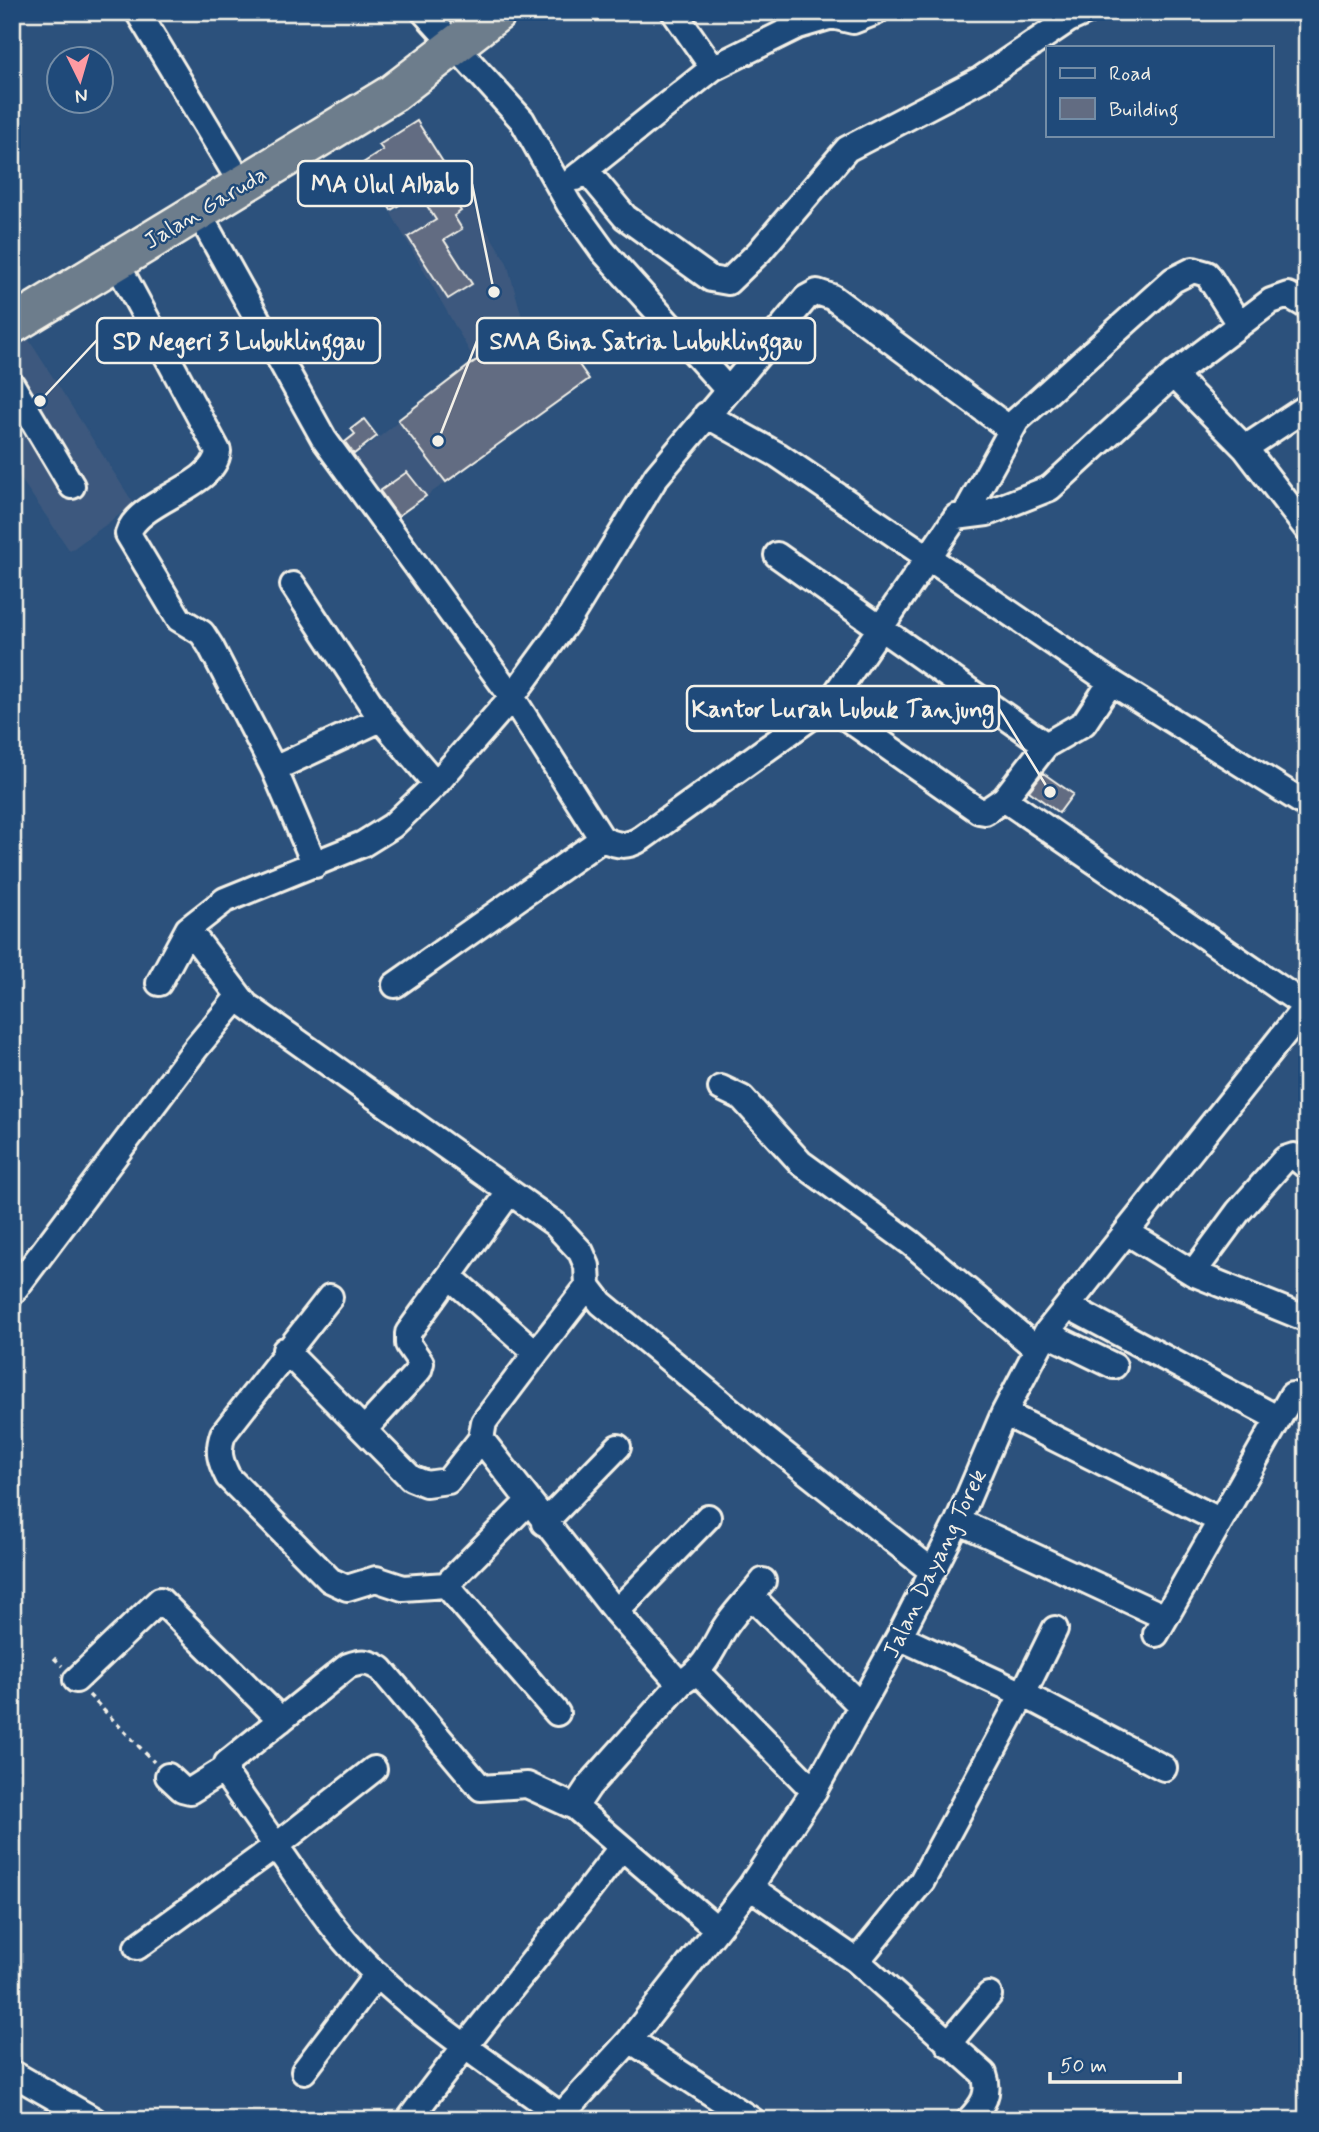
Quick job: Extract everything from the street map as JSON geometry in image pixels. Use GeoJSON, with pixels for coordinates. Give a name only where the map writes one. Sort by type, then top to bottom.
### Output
{"type":"FeatureCollection","features":[{"type":"Feature","properties":{"kind":"highway","name":"Jalan Garuda"},"geometry":{"type":"LineString","coordinates":[[12,324],[393,93],[498,12]]}},
{"type":"Feature","properties":{"kind":"street"},"geometry":{"type":"LineString","coordinates":[[138,12],[242,185]]}},
{"type":"Feature","properties":{"kind":"street"},"geometry":{"type":"LineString","coordinates":[[424,12],[522,120],[560,188],[603,251],[727,389]]}},
{"type":"Feature","properties":{"kind":"street"},"geometry":{"type":"LineString","coordinates":[[674,12],[713,68]]}},
{"type":"Feature","properties":{"kind":"street"},"geometry":{"type":"LineString","coordinates":[[560,188],[713,68],[813,17],[832,16],[853,21],[876,12]]}},
{"type":"Feature","properties":{"kind":"street"},"geometry":{"type":"LineString","coordinates":[[586,170],[625,217],[711,279],[728,282],[759,252],[847,149],[981,79],[1068,20],[1086,12]]}},
{"type":"Feature","properties":{"kind":"street"},"geometry":{"type":"LineString","coordinates":[[198,212],[324,439],[512,697],[602,839],[617,846],[631,845],[828,705],[882,629],[951,521],[964,516],[988,513],[1050,488],[1173,375],[1239,324],[1280,297],[1288,295],[1307,306]]}},
{"type":"Feature","properties":{"kind":"street"},"geometry":{"type":"LineString","coordinates":[[115,260],[218,451],[212,467],[136,521],[128,534],[179,619],[202,633],[211,647],[274,769],[315,865]]}},
{"type":"Feature","properties":{"kind":"street"},"geometry":{"type":"LineString","coordinates":[[964,516],[1010,429],[1173,279],[1193,270],[1207,274],[1239,324]]}},
{"type":"Feature","properties":{"kind":"street"},"geometry":{"type":"LineString","coordinates":[[159,983],[188,929],[225,900],[363,844],[392,826],[436,785],[512,697],[569,619],[656,477],[727,389],[806,298],[817,292],[832,297],[1010,429]]}},
{"type":"Feature","properties":{"kind":"street"},"geometry":{"type":"LineString","coordinates":[[1173,375],[1245,448],[1307,528]]}},
{"type":"Feature","properties":{"kind":"street"},"geometry":{"type":"LineString","coordinates":[[12,385],[72,486]]}},
{"type":"Feature","properties":{"kind":"street"},"geometry":{"type":"LineString","coordinates":[[1245,448],[1307,407]]}},
{"type":"Feature","properties":{"kind":"street"},"geometry":{"type":"LineString","coordinates":[[706,415],[778,455],[1111,682],[1307,805]]}},
{"type":"Feature","properties":{"kind":"street"},"geometry":{"type":"LineString","coordinates":[[777,555],[1046,745]]}},
{"type":"Feature","properties":{"kind":"street"},"geometry":{"type":"LineString","coordinates":[[293,585],[381,719],[436,785]]}},
{"type":"Feature","properties":{"kind":"street"},"geometry":{"type":"LineString","coordinates":[[828,705],[979,811],[992,809],[1004,799],[1046,745],[1084,723],[1111,682]]}},
{"type":"Feature","properties":{"kind":"street"},"geometry":{"type":"LineString","coordinates":[[274,769],[381,719]]}},
{"type":"Feature","properties":{"kind":"street"},"geometry":{"type":"LineString","coordinates":[[1004,799],[1306,1006]]}},
{"type":"Feature","properties":{"kind":"street"},"geometry":{"type":"LineString","coordinates":[[395,985],[602,839]]}},
{"type":"Feature","properties":{"kind":"street"},"geometry":{"type":"LineString","coordinates":[[188,929],[239,996],[286,1037],[555,1224],[581,1252],[587,1266],[588,1286],[601,1303],[764,1438],[932,1571]]}},
{"type":"Feature","properties":{"kind":"street"},"geometry":{"type":"LineString","coordinates":[[12,1293],[196,1048],[239,996]]}},
{"type":"Feature","properties":{"kind":"street","name":"Jalan Dayang Torek"},"geometry":{"type":"LineString","coordinates":[[559,2118],[630,2040],[718,1929],[814,1791],[899,1637],[958,1521],[1004,1413],[1042,1341],[1306,1006]]}},
{"type":"Feature","properties":{"kind":"street"},"geometry":{"type":"LineString","coordinates":[[721,1088],[742,1098],[801,1163],[1042,1341],[1114,1366]]}},
{"type":"Feature","properties":{"kind":"street"},"geometry":{"type":"LineString","coordinates":[[1194,1273],[1238,1212],[1284,1159],[1294,1156],[1307,1167]]}},
{"type":"Feature","properties":{"kind":"street"},"geometry":{"type":"LineString","coordinates":[[364,1430],[419,1370],[421,1363],[408,1344],[408,1333],[509,1193]]}},
{"type":"Feature","properties":{"kind":"street"},"geometry":{"type":"LineString","coordinates":[[1128,1233],[1194,1273],[1307,1319]]}},
{"type":"Feature","properties":{"kind":"street"},"geometry":{"type":"LineString","coordinates":[[449,1276],[536,1353]]}},
{"type":"Feature","properties":{"kind":"street"},"geometry":{"type":"LineString","coordinates":[[285,1350],[411,1478],[426,1484],[448,1481],[481,1439],[484,1422],[588,1286]]}},
{"type":"Feature","properties":{"kind":"street"},"geometry":{"type":"LineString","coordinates":[[330,1297],[285,1350],[223,1434],[219,1447],[220,1462],[229,1477],[330,1580],[347,1588],[376,1579],[403,1588],[446,1585],[528,1502]]}},
{"type":"Feature","properties":{"kind":"street"},"geometry":{"type":"LineString","coordinates":[[1068,1306],[1277,1418]]}},
{"type":"Feature","properties":{"kind":"street"},"geometry":{"type":"LineString","coordinates":[[958,1521],[1160,1625],[1292,1395]]}},
{"type":"Feature","properties":{"kind":"street"},"geometry":{"type":"LineString","coordinates":[[1004,1413],[1219,1520]]}},
{"type":"Feature","properties":{"kind":"street"},"geometry":{"type":"LineString","coordinates":[[481,1439],[616,1612],[814,1791]]}},
{"type":"Feature","properties":{"kind":"street"},"geometry":{"type":"LineString","coordinates":[[544,1522],[618,1447]]}},
{"type":"Feature","properties":{"kind":"street"},"geometry":{"type":"LineString","coordinates":[[616,1612],[708,1517]]}},
{"type":"Feature","properties":{"kind":"street"},"geometry":{"type":"LineString","coordinates":[[446,1585],[557,1713]]}},
{"type":"Feature","properties":{"kind":"street"},"geometry":{"type":"LineString","coordinates":[[575,1807],[589,1786],[713,1653],[721,1632],[757,1588],[861,1706]]}},
{"type":"Feature","properties":{"kind":"street"},"geometry":{"type":"LineString","coordinates":[[76,1681],[160,1600],[281,1720]]}},
{"type":"Feature","properties":{"kind":"street"},"geometry":{"type":"LineString","coordinates":[[857,1961],[922,1881],[1055,1629]]}},
{"type":"Feature","properties":{"kind":"street"},"geometry":{"type":"LineString","coordinates":[[899,1637],[1023,1694],[1164,1769]]}},
{"type":"Feature","properties":{"kind":"street"},"geometry":{"type":"LineString","coordinates":[[168,1776],[182,1789],[197,1790],[348,1666],[370,1662],[381,1669],[481,1788],[527,1785],[575,1807],[620,1849],[718,1929]]}},
{"type":"Feature","properties":{"kind":"street"},"geometry":{"type":"LineString","coordinates":[[225,1769],[276,1846],[345,1941],[377,1974],[559,2118]]}},
{"type":"Feature","properties":{"kind":"street"},"geometry":{"type":"LineString","coordinates":[[137,1947],[276,1846],[374,1769]]}},
{"type":"Feature","properties":{"kind":"street"},"geometry":{"type":"LineString","coordinates":[[409,2120],[464,2045],[558,1932],[620,1849]]}},
{"type":"Feature","properties":{"kind":"street"},"geometry":{"type":"LineString","coordinates":[[750,1886],[857,1961],[984,2074],[987,2084],[986,2100],[969,2120]]}},
{"type":"Feature","properties":{"kind":"street"},"geometry":{"type":"LineString","coordinates":[[304,2071],[377,1974]]}},
{"type":"Feature","properties":{"kind":"street"},"geometry":{"type":"LineString","coordinates":[[948,2044],[989,1995]]}},
{"type":"Feature","properties":{"kind":"street"},"geometry":{"type":"LineString","coordinates":[[630,2040],[752,2120]]}},
{"type":"Feature","properties":{"kind":"street"},"geometry":{"type":"LineString","coordinates":[[19,2077],[94,2120]]}},
{"type":"Feature","properties":{"kind":"path"},"geometry":{"type":"LineString","coordinates":[[54,1658],[168,1776]]}},
{"type":"Feature","properties":{"kind":"shaded area"},"geometry":{"type":"Polygon","coordinates":[[[453,175],[507,263],[529,342],[556,333],[589,379],[392,521],[349,461],[475,361],[391,213],[453,175]]]}},
{"type":"Feature","properties":{"kind":"shaded area"},"geometry":{"type":"Polygon","coordinates":[[[22,329],[134,504],[70,551],[12,466],[12,336],[22,329]]]}},
{"type":"Feature","properties":{"kind":"building"},"geometry":{"type":"Polygon","coordinates":[[[417,121],[450,173],[441,179],[461,211],[454,216],[462,229],[444,240],[472,284],[448,299],[408,237],[436,220],[419,193],[391,210],[363,163],[383,150],[379,145],[417,121]]]}},
{"type":"Feature","properties":{"kind":"building"},"geometry":{"type":"Polygon","coordinates":[[[560,338],[589,379],[446,482],[398,420],[475,361],[529,342],[533,357],[560,338]]]}},
{"type":"Feature","properties":{"kind":"building"},"geometry":{"type":"Polygon","coordinates":[[[364,419],[377,436],[354,454],[345,442],[355,434],[351,429],[364,419]]]}},
{"type":"Feature","properties":{"kind":"building"},"geometry":{"type":"Polygon","coordinates":[[[407,472],[426,496],[398,516],[380,491],[407,472]]]}},
{"type":"Feature","properties":{"kind":"building"},"geometry":{"type":"Polygon","coordinates":[[[1043,773],[1073,794],[1059,813],[1029,791],[1043,773]]]}},
{"type":"Feature","properties":{"kind":"place","name":"MA Ulul Albab"},"geometry":{"type":"Point","coordinates":[494,292]}},
{"type":"Feature","properties":{"kind":"place","name":"SD Negeri 3 Lubuklinggau"},"geometry":{"type":"Point","coordinates":[40,401]}},
{"type":"Feature","properties":{"kind":"place","name":"SMA Bina Satria Lubuklinggau"},"geometry":{"type":"Point","coordinates":[438,441]}},
{"type":"Feature","properties":{"kind":"place","name":"Kantor Lurah Lubuk Tanjung"},"geometry":{"type":"Point","coordinates":[1050,792]}}]}
